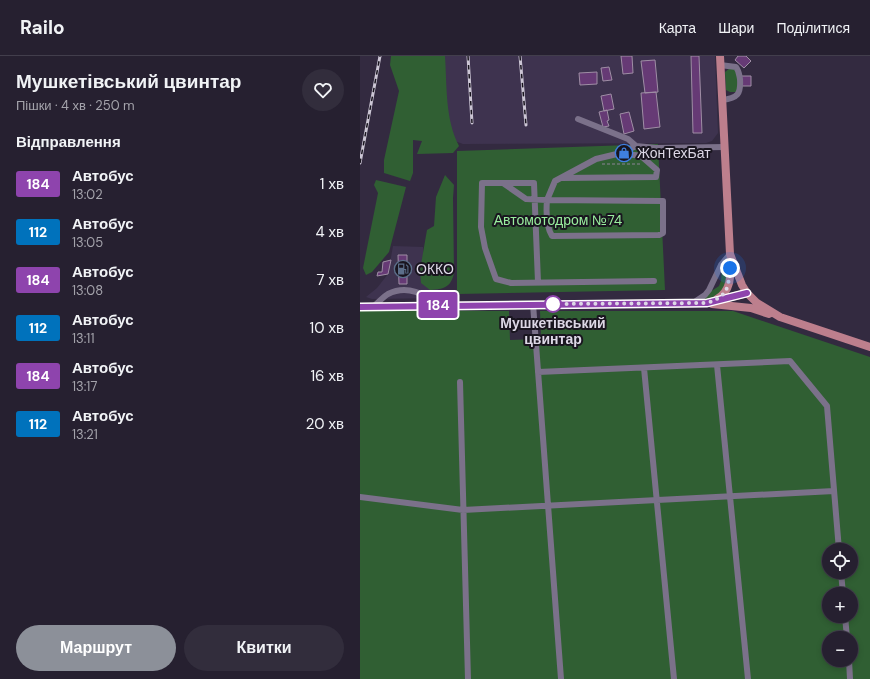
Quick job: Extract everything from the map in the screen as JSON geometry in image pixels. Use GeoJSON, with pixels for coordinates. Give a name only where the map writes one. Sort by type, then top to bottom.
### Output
{"type":"FeatureCollection","features":[{"type":"Feature","properties":{"kind":"main road"},"geometry":{"type":"LineString","coordinates":[[707,303],[722,296],[727,290],[730,268],[720,56]]}},
{"type":"Feature","properties":{"kind":"main road"},"geometry":{"type":"LineString","coordinates":[[730,254],[738,277],[747,293],[757,303],[780,317]]}},
{"type":"Feature","properties":{"kind":"main road"},"geometry":{"type":"LineString","coordinates":[[707,303],[747,293]]}},
{"type":"Feature","properties":{"kind":"main road"},"geometry":{"type":"LineString","coordinates":[[360,307],[707,303],[751,308],[870,347]]}},
{"type":"Feature","properties":{"kind":"lane"},"geometry":{"type":"LineString","coordinates":[[720,65],[736,67],[739,72],[740,90],[736,96],[722,100]]}},
{"type":"Feature","properties":{"kind":"lane"},"geometry":{"type":"LineString","coordinates":[[578,119],[628,139],[636,146]]}},
{"type":"Feature","properties":{"kind":"lane"},"geometry":{"type":"LineString","coordinates":[[503,183],[526,199],[547,200],[662,201],[663,233],[659,236],[552,236],[549,232],[546,213],[547,200],[555,181],[596,159],[636,146],[658,148],[725,147]]}},
{"type":"Feature","properties":{"kind":"lane"},"geometry":{"type":"LineString","coordinates":[[560,178],[656,176],[658,170],[641,156],[621,152]]}},
{"type":"Feature","properties":{"kind":"lane"},"geometry":{"type":"LineString","coordinates":[[538,282],[534,183],[482,183],[481,227],[485,248],[496,279],[511,283],[654,281]]}},
{"type":"Feature","properties":{"kind":"lane"},"geometry":{"type":"LineString","coordinates":[[693,303],[705,295],[709,290],[721,265],[730,254]]}},
{"type":"Feature","properties":{"kind":"lane"},"geometry":{"type":"LineString","coordinates":[[374,306],[388,294],[396,291],[418,291],[441,305]]}},
{"type":"Feature","properties":{"kind":"lane"},"geometry":{"type":"LineString","coordinates":[[533,304],[560,679]]}},
{"type":"Feature","properties":{"kind":"lane"},"geometry":{"type":"LineString","coordinates":[[538,372],[790,361],[827,406],[838,543]]}},
{"type":"Feature","properties":{"kind":"lane"},"geometry":{"type":"LineString","coordinates":[[717,364],[748,679]]}},
{"type":"Feature","properties":{"kind":"lane"},"geometry":{"type":"LineString","coordinates":[[644,368],[674,679]]}},
{"type":"Feature","properties":{"kind":"lane"},"geometry":{"type":"LineString","coordinates":[[460,382],[468,679]]}},
{"type":"Feature","properties":{"kind":"lane"},"geometry":{"type":"LineString","coordinates":[[360,497],[463,510],[834,491]]}},
{"type":"Feature","properties":{"kind":"lane"},"geometry":{"type":"LineString","coordinates":[[849,667],[850,679]]}},
{"type":"Feature","properties":{"kind":"path"},"geometry":{"type":"LineString","coordinates":[[603,164],[651,164]]}},
{"type":"Feature","properties":{"kind":"shaded area"},"geometry":{"type":"Polygon","coordinates":[[[436,56],[715,56],[718,133],[712,141],[706,143],[463,144],[452,140],[436,56]]]}},
{"type":"Feature","properties":{"kind":"shaded area","name":"ОККО"},"geometry":{"type":"Polygon","coordinates":[[[393,246],[423,247],[423,262],[435,287],[447,296],[442,298],[372,299],[366,297],[377,288],[388,274],[393,246]]]}},
{"type":"Feature","properties":{"kind":"green space"},"geometry":{"type":"Polygon","coordinates":[[[391,56],[445,56],[449,114],[454,136],[459,146],[453,153],[417,154],[422,141],[413,140],[413,173],[410,181],[384,173],[384,160],[399,91],[390,65],[391,56]]]}},
{"type":"Feature","properties":{"kind":"green space"},"geometry":{"type":"Polygon","coordinates":[[[730,68],[736,69],[739,89],[736,92],[726,90],[725,72],[730,68]]]}},
{"type":"Feature","properties":{"kind":"green space","name":"Автомотодром №74"},"geometry":{"type":"Polygon","coordinates":[[[658,144],[665,290],[457,294],[457,151],[658,144]]]}},
{"type":"Feature","properties":{"kind":"green space"},"geometry":{"type":"Polygon","coordinates":[[[445,175],[454,185],[454,273],[449,285],[443,288],[430,290],[421,283],[420,270],[427,230],[434,226],[436,197],[445,175]]]}},
{"type":"Feature","properties":{"kind":"green space"},"geometry":{"type":"Polygon","coordinates":[[[376,180],[406,187],[389,252],[372,272],[366,275],[363,268],[378,193],[374,185],[376,180]]]}},
{"type":"Feature","properties":{"kind":"green space"},"geometry":{"type":"Polygon","coordinates":[[[726,266],[726,280],[721,295],[706,300],[698,300],[719,286],[722,268],[726,266]]]}},
{"type":"Feature","properties":{"kind":"green space","name":"Мушкетівський цвинтар"},"geometry":{"type":"Polygon","coordinates":[[[360,310],[509,311],[510,340],[541,339],[540,311],[733,311],[870,357],[870,679],[360,679],[360,310]]]}},
{"type":"Feature","properties":{"kind":"building"},"geometry":{"type":"Polygon","coordinates":[[[621,56],[632,56],[633,73],[623,74],[621,56]]]}},
{"type":"Feature","properties":{"kind":"building"},"geometry":{"type":"Polygon","coordinates":[[[691,56],[699,56],[702,133],[693,133],[691,56]]]}},
{"type":"Feature","properties":{"kind":"building"},"geometry":{"type":"Polygon","coordinates":[[[738,56],[746,56],[751,61],[744,68],[735,60],[738,56]]]}},
{"type":"Feature","properties":{"kind":"building"},"geometry":{"type":"Polygon","coordinates":[[[655,60],[658,92],[645,93],[641,61],[655,60]]]}},
{"type":"Feature","properties":{"kind":"building"},"geometry":{"type":"Polygon","coordinates":[[[609,67],[612,80],[603,81],[601,68],[609,67]]]}},
{"type":"Feature","properties":{"kind":"building"},"geometry":{"type":"Polygon","coordinates":[[[597,72],[597,84],[580,85],[579,73],[597,72]]]}},
{"type":"Feature","properties":{"kind":"building"},"geometry":{"type":"Polygon","coordinates":[[[741,76],[751,76],[751,86],[742,86],[741,76]]]}},
{"type":"Feature","properties":{"kind":"building"},"geometry":{"type":"Polygon","coordinates":[[[656,92],[660,127],[644,129],[641,93],[656,92]]]}},
{"type":"Feature","properties":{"kind":"building"},"geometry":{"type":"Polygon","coordinates":[[[611,94],[614,109],[604,111],[601,96],[611,94]]]}},
{"type":"Feature","properties":{"kind":"building"},"geometry":{"type":"Polygon","coordinates":[[[607,110],[609,120],[607,121],[609,126],[603,127],[599,112],[607,110]]]}},
{"type":"Feature","properties":{"kind":"building"},"geometry":{"type":"Polygon","coordinates":[[[629,112],[634,131],[624,134],[620,114],[629,112]]]}},
{"type":"Feature","properties":{"kind":"building","name":"ОККО"},"geometry":{"type":"Polygon","coordinates":[[[398,255],[407,255],[407,284],[399,284],[398,255]]]}},
{"type":"Feature","properties":{"kind":"building"},"geometry":{"type":"Polygon","coordinates":[[[391,260],[388,274],[377,276],[378,272],[382,272],[383,262],[391,260]]]}},
{"type":"Feature","properties":{"kind":"railway"},"geometry":{"type":"LineString","coordinates":[[360,163],[380,56]]}},
{"type":"Feature","properties":{"kind":"railway"},"geometry":{"type":"LineString","coordinates":[[468,56],[472,123]]}},
{"type":"Feature","properties":{"kind":"railway"},"geometry":{"type":"LineString","coordinates":[[520,56],[526,125]]}},
{"type":"Feature","properties":{"kind":"bus line","name":"184"},"geometry":{"type":"LineString","coordinates":[[360,307],[707,303],[747,293]]}},
{"type":"Feature","properties":{"kind":"place","name":"ЖонТехБат"},"geometry":{"type":"Point","coordinates":[624,153]}},
{"type":"Feature","properties":{"kind":"place","name":"ОККО"},"geometry":{"type":"Point","coordinates":[403,269]}},
{"type":"Feature","properties":{"kind":"place","name":"Мушкетівський цвинтар"},"geometry":{"type":"Point","coordinates":[553,304]}},
{"type":"Feature","properties":{"kind":"route"},"geometry":{"type":"LineString","coordinates":[[553,304],[549,304],[707,303],[717,299],[726,292],[729,283],[730,268]]}}]}
